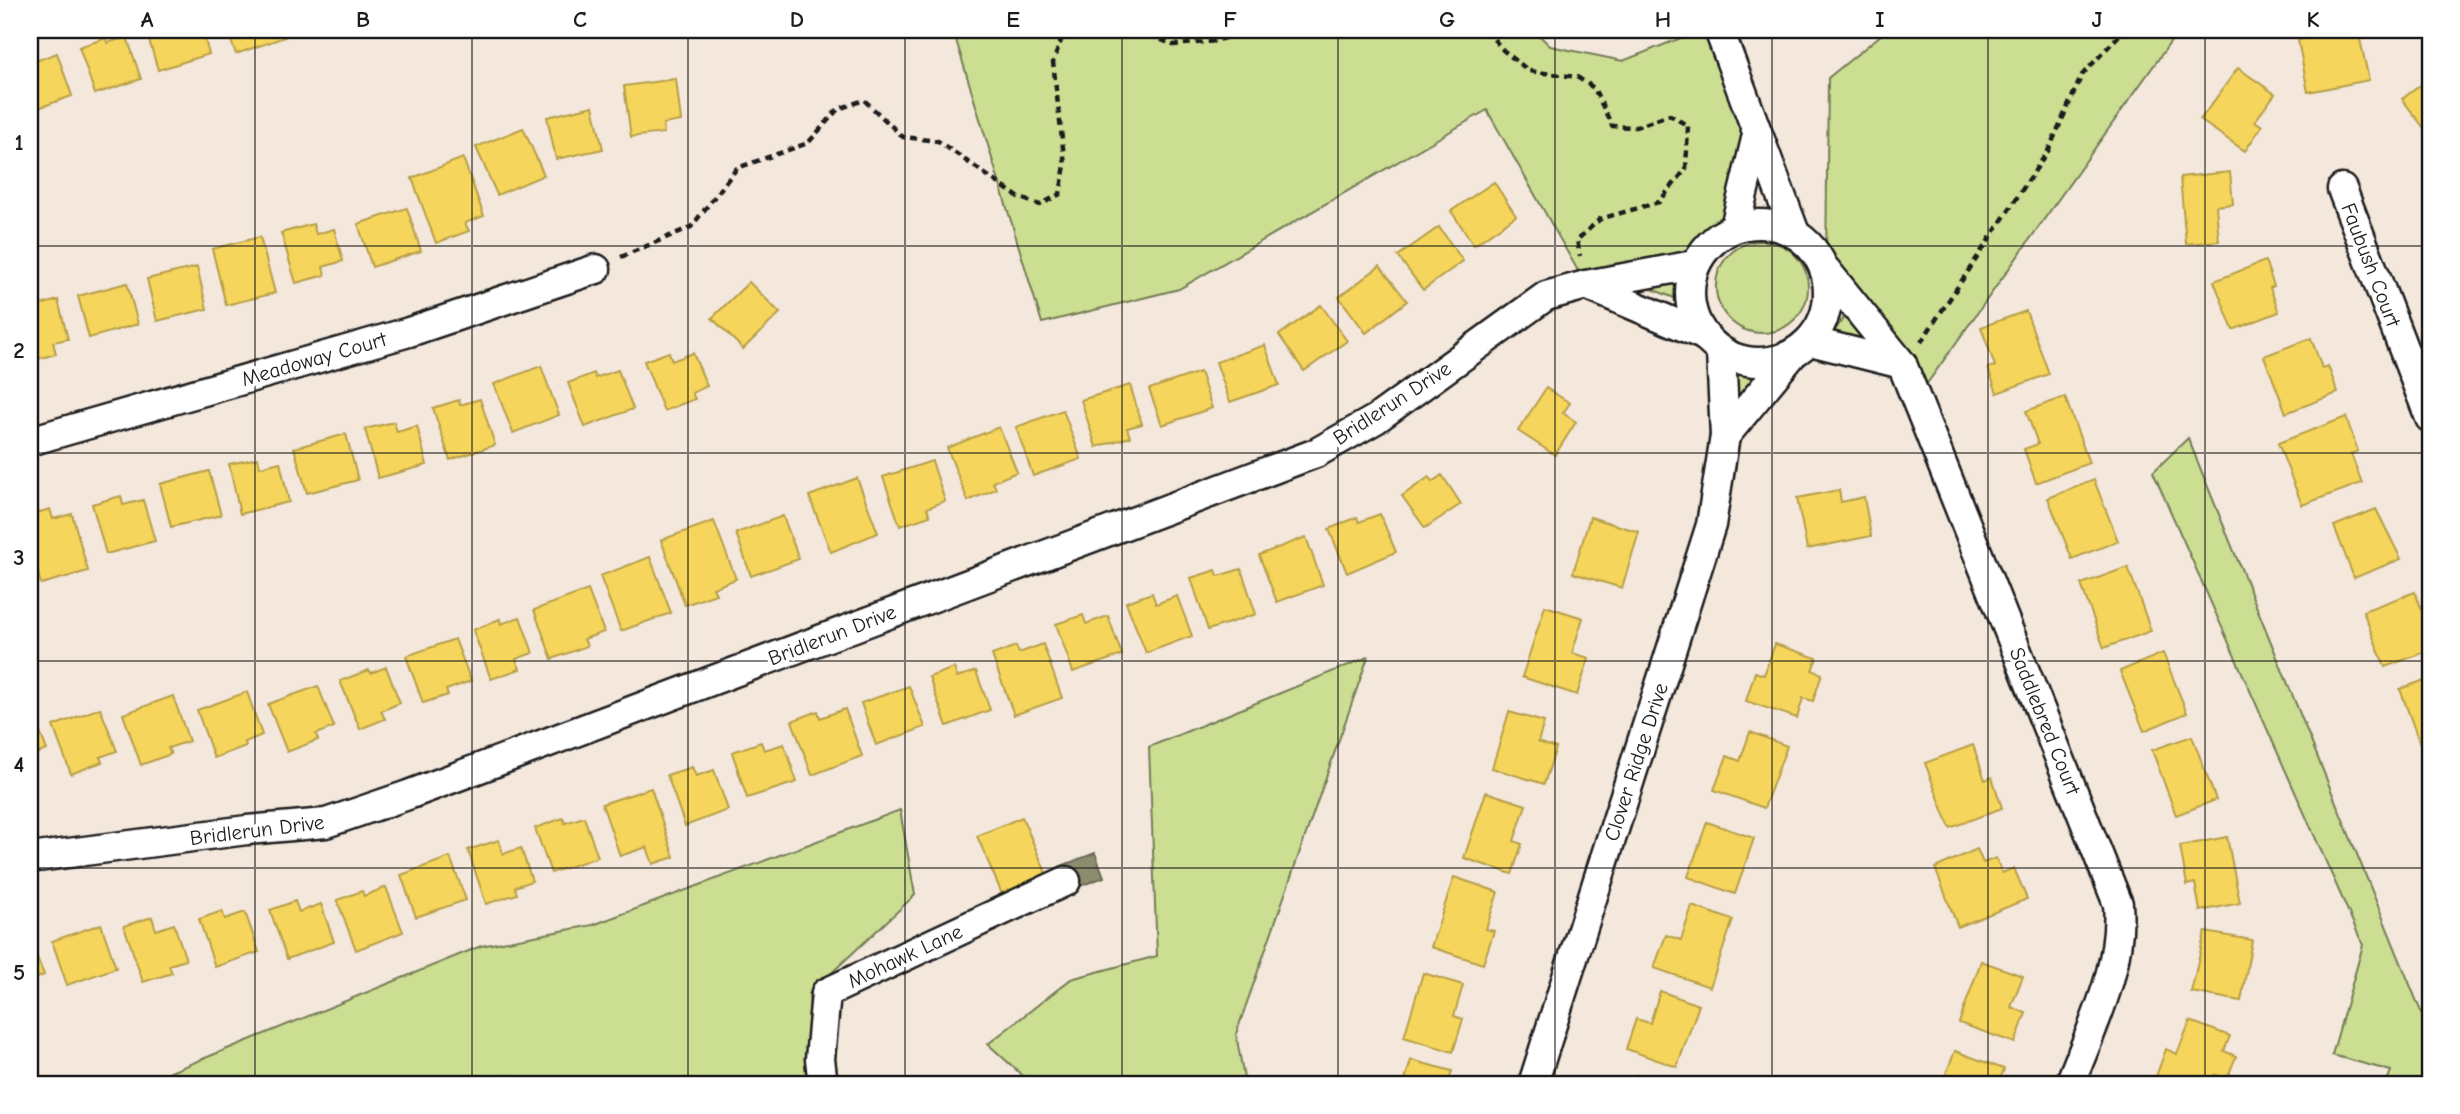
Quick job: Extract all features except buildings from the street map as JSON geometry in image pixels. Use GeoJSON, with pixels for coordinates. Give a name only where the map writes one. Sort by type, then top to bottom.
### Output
{"type":"FeatureCollection","features":[{"type":"Feature","properties":{"kind":"street"},"geometry":{"type":"LineString","coordinates":[[1719,30],[1795,233]]}},
{"type":"Feature","properties":{"kind":"street"},"geometry":{"type":"LineString","coordinates":[[1735,227],[1757,135]]}},
{"type":"Feature","properties":{"kind":"street","name":"Faubush Court"},"geometry":{"type":"LineString","coordinates":[[2342,189],[2430,418]]}},
{"type":"Feature","properties":{"kind":"street"},"geometry":{"type":"LineString","coordinates":[[1694,265],[1714,239],[1735,227],[1759,223],[1795,233],[1814,248],[1826,270]]}},
{"type":"Feature","properties":{"kind":"street","name":"Bridlerun Drive"},"geometry":{"type":"LineString","coordinates":[[30,858],[247,830],[326,823],[408,795],[1316,453],[1376,419],[1546,296],[1586,285],[1694,265]]}},
{"type":"Feature","properties":{"kind":"street","name":"Clover Ridge Drive"},"geometry":{"type":"LineString","coordinates":[[1533,1084],[1711,525],[1726,436],[1712,343],[1692,313],[1689,289],[1694,265]]}},
{"type":"Feature","properties":{"kind":"street","name":"Meadoway Court"},"geometry":{"type":"LineString","coordinates":[[30,441],[409,332],[596,269]]}},
{"type":"Feature","properties":{"kind":"street","name":"Saddlebred Court"},"geometry":{"type":"LineString","coordinates":[[1826,270],[1902,364],[2118,904],[2120,934],[2114,968],[2070,1084]]}},
{"type":"Feature","properties":{"kind":"street","name":"Clover Ridge Drive"},"geometry":{"type":"LineString","coordinates":[[1726,436],[1825,318],[1829,294],[1826,270]]}},
{"type":"Feature","properties":{"kind":"street"},"geometry":{"type":"LineString","coordinates":[[1586,285],[1712,343],[1743,361],[1767,362],[1800,349],[1902,364]]}},
{"type":"Feature","properties":{"kind":"street","name":"Mohawk Lane"},"geometry":{"type":"LineString","coordinates":[[822,1084],[820,1059],[826,993],[1066,881]]}},
{"type":"Feature","properties":{"kind":"path"},"geometry":{"type":"LineString","coordinates":[[596,269],[691,227],[737,168],[808,143],[838,109],[864,100],[903,137],[938,141],[1018,197],[1040,205],[1060,194],[1065,164],[1053,62],[1065,30]]}},
{"type":"Feature","properties":{"kind":"path"},"geometry":{"type":"LineString","coordinates":[[1139,30],[1173,45],[1217,41],[1244,30]]}},
{"type":"Feature","properties":{"kind":"path"},"geometry":{"type":"LineString","coordinates":[[1486,30],[1503,50],[1529,71],[1577,77],[1594,88],[1612,126],[1636,127],[1670,115],[1688,127],[1686,169],[1659,202],[1600,219],[1577,240],[1586,285]]}},
{"type":"Feature","properties":{"kind":"path"},"geometry":{"type":"LineString","coordinates":[[1902,364],[1929,334],[2048,151],[2082,75],[2124,30]]}},
{"type":"Feature","properties":{"kind":"green space"},"geometry":{"type":"Polygon","coordinates":[[[953,30],[1534,30],[1550,46],[1623,61],[1701,30],[1719,30],[1757,135],[1735,227],[1714,239],[1694,265],[1586,285],[1487,110],[1179,289],[1042,323],[953,30]]]}},
{"type":"Feature","properties":{"kind":"green space"},"geometry":{"type":"Polygon","coordinates":[[[1887,30],[2179,30],[1916,399],[1826,270],[1828,78],[1887,30]]]}},
{"type":"Feature","properties":{"kind":"green space"},"geometry":{"type":"Polygon","coordinates":[[[1762,241],[1788,249],[1800,261],[1808,287],[1800,313],[1788,325],[1762,333],[1736,325],[1724,313],[1716,287],[1724,261],[1736,249],[1762,241]]]}},
{"type":"Feature","properties":{"kind":"green space"},"geometry":{"type":"Polygon","coordinates":[[[1681,276],[1677,299],[1632,281],[1681,276]]]}},
{"type":"Feature","properties":{"kind":"green space"},"geometry":{"type":"Polygon","coordinates":[[[1845,316],[1872,346],[1829,339],[1845,316]]]}},
{"type":"Feature","properties":{"kind":"green space"},"geometry":{"type":"Polygon","coordinates":[[[1729,367],[1760,373],[1738,406],[1729,367]]]}},
{"type":"Feature","properties":{"kind":"green space"},"geometry":{"type":"Polygon","coordinates":[[[2188,438],[2430,1034],[2430,1084],[2386,1084],[2391,1071],[2332,1055],[2363,945],[2153,472],[2188,438]]]}},
{"type":"Feature","properties":{"kind":"green space"},"geometry":{"type":"Polygon","coordinates":[[[1368,657],[1236,1034],[1245,1084],[1032,1084],[988,1044],[1071,979],[1157,956],[1149,747],[1368,657]]]}},
{"type":"Feature","properties":{"kind":"green space"},"geometry":{"type":"Polygon","coordinates":[[[900,810],[915,895],[809,994],[816,1084],[534,1084],[509,1075],[442,1084],[141,1084],[481,946],[593,925],[900,810]]]}}]}
